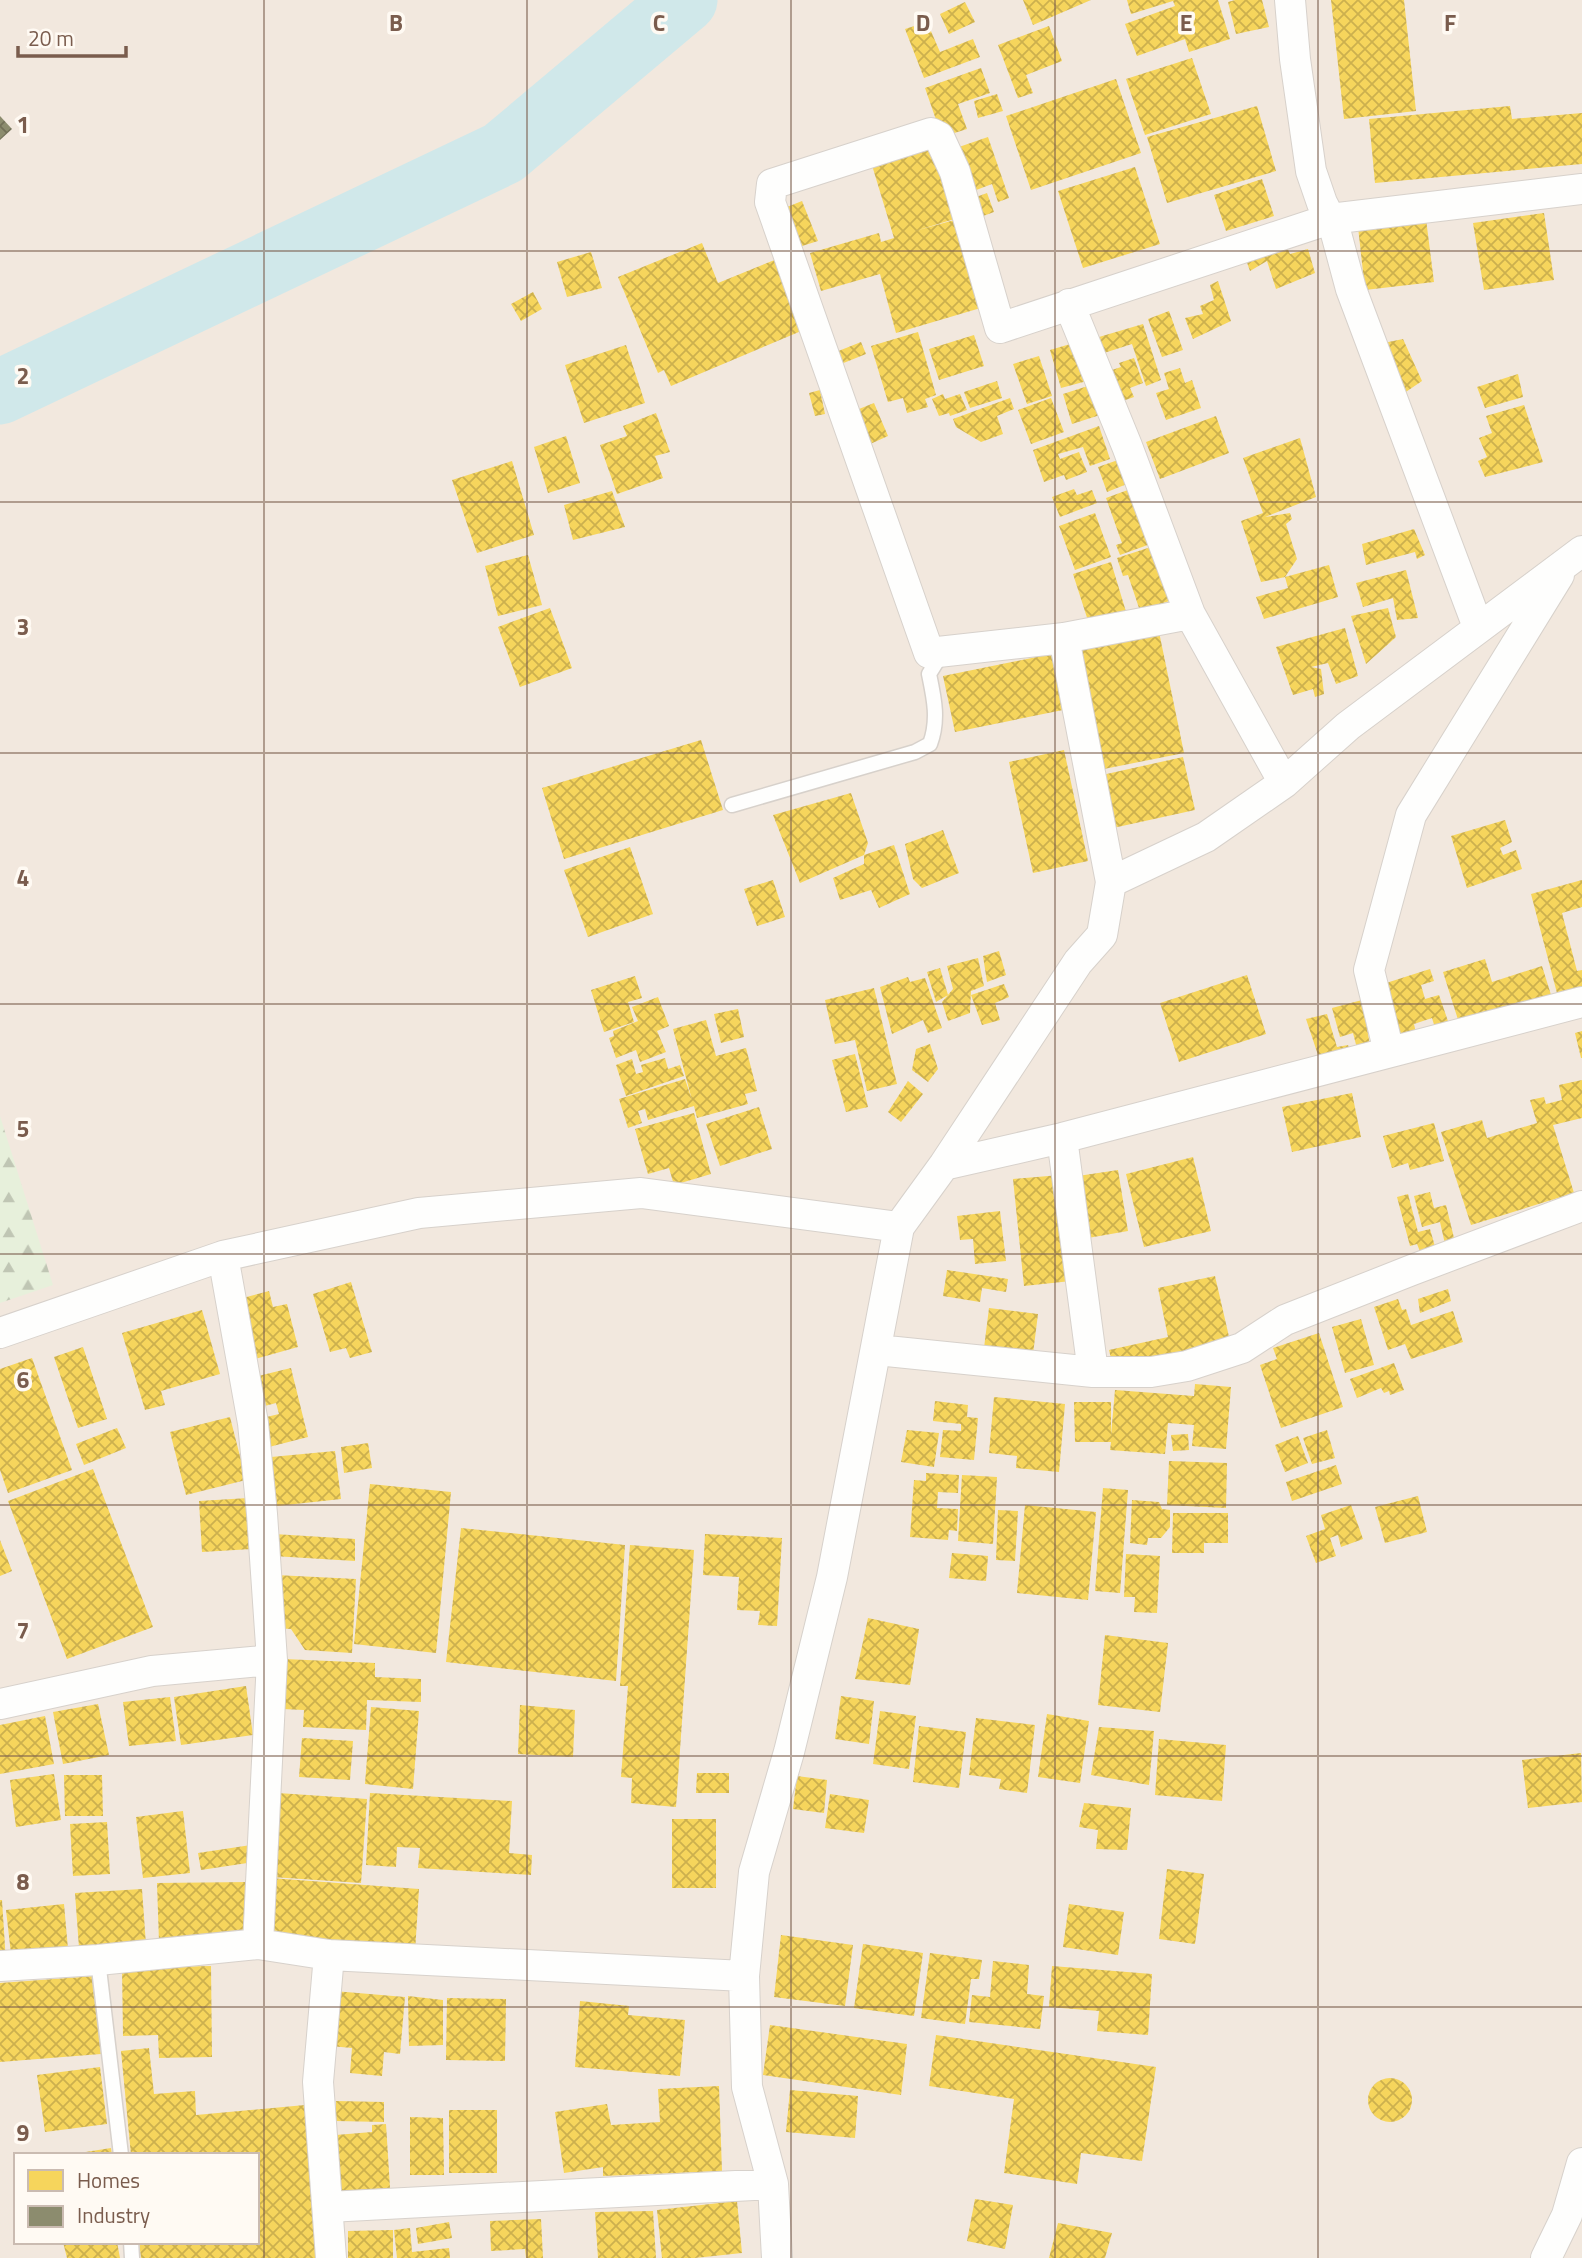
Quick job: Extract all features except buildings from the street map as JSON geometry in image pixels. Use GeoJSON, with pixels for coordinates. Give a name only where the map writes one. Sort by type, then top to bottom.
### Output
{"type":"FeatureCollection","features":[{"type":"Feature","properties":{"kind":"street"},"geometry":{"type":"LineString","coordinates":[[1290,0],[1295,59],[1311,171],[1342,250],[1351,289],[1478,627]]}},
{"type":"Feature","properties":{"kind":"street"},"geometry":{"type":"LineString","coordinates":[[1190,614],[1064,638],[929,653],[770,202],[772,184],[931,133],[939,136],[955,172],[1000,328],[1330,219],[1582,189]]}},
{"type":"Feature","properties":{"kind":"street"},"geometry":{"type":"LineString","coordinates":[[1069,304],[1127,446],[1190,614],[1284,783]]}},
{"type":"Feature","properties":{"kind":"street"},"geometry":{"type":"LineString","coordinates":[[1111,882],[1206,837],[1284,783],[1348,726],[1574,557]]}},
{"type":"Feature","properties":{"kind":"street"},"geometry":{"type":"LineString","coordinates":[[1389,1052],[1369,970],[1411,815],[1574,557]]}},
{"type":"Feature","properties":{"kind":"street"},"geometry":{"type":"LineString","coordinates":[[777,2258],[773,2184],[747,2087],[744,1976],[754,1872],[789,1752],[832,1577],[900,1227],[1078,962],[1102,935],[1111,882],[1064,638]]}},
{"type":"Feature","properties":{"kind":"street"},"geometry":{"type":"LineString","coordinates":[[944,1165],[1062,1138],[1582,1002]]}},
{"type":"Feature","properties":{"kind":"street"},"geometry":{"type":"LineString","coordinates":[[1062,1138],[1093,1372]]}},
{"type":"Feature","properties":{"kind":"street"},"geometry":{"type":"LineString","coordinates":[[0,1333],[223,1256],[419,1213],[641,1193],[900,1227]]}},
{"type":"Feature","properties":{"kind":"street"},"geometry":{"type":"LineString","coordinates":[[877,1350],[1093,1372],[1151,1372],[1188,1366],[1242,1348],[1285,1320],[1582,1206]]}},
{"type":"Feature","properties":{"kind":"street"},"geometry":{"type":"LineString","coordinates":[[223,1256],[253,1423],[272,1660],[258,1944]]}},
{"type":"Feature","properties":{"kind":"street"},"geometry":{"type":"LineString","coordinates":[[0,1703],[152,1671],[272,1660]]}},
{"type":"Feature","properties":{"kind":"street"},"geometry":{"type":"LineString","coordinates":[[0,1966],[99,1960],[258,1944],[330,1955],[744,1976]]}},
{"type":"Feature","properties":{"kind":"street"},"geometry":{"type":"LineString","coordinates":[[330,1955],[318,2082],[331,2258]]}},
{"type":"Feature","properties":{"kind":"street"},"geometry":{"type":"LineString","coordinates":[[1546,2258],[1567,2215],[1582,2163]]}},
{"type":"Feature","properties":{"kind":"street"},"geometry":{"type":"LineString","coordinates":[[328,2207],[773,2184]]}},
{"type":"Feature","properties":{"kind":"lane"},"geometry":{"type":"LineString","coordinates":[[732,805],[915,752],[930,744],[935,729],[936,707],[929,674],[943,651]]}},
{"type":"Feature","properties":{"kind":"lane"},"geometry":{"type":"LineString","coordinates":[[99,1960],[121,2153]]}},
{"type":"Feature","properties":{"kind":"shaded area"},"geometry":{"type":"Polygon","coordinates":[[[0,0],[1582,0],[1582,2258],[0,2258],[0,0]]]}},
{"type":"Feature","properties":{"kind":"green space"},"geometry":{"type":"Polygon","coordinates":[[[0,1116],[53,1285],[0,1303],[0,1116]]]}},
{"type":"Feature","properties":{"kind":"waterway"},"geometry":{"type":"LineString","coordinates":[[0,392],[503,153],[685,0]]}}]}
